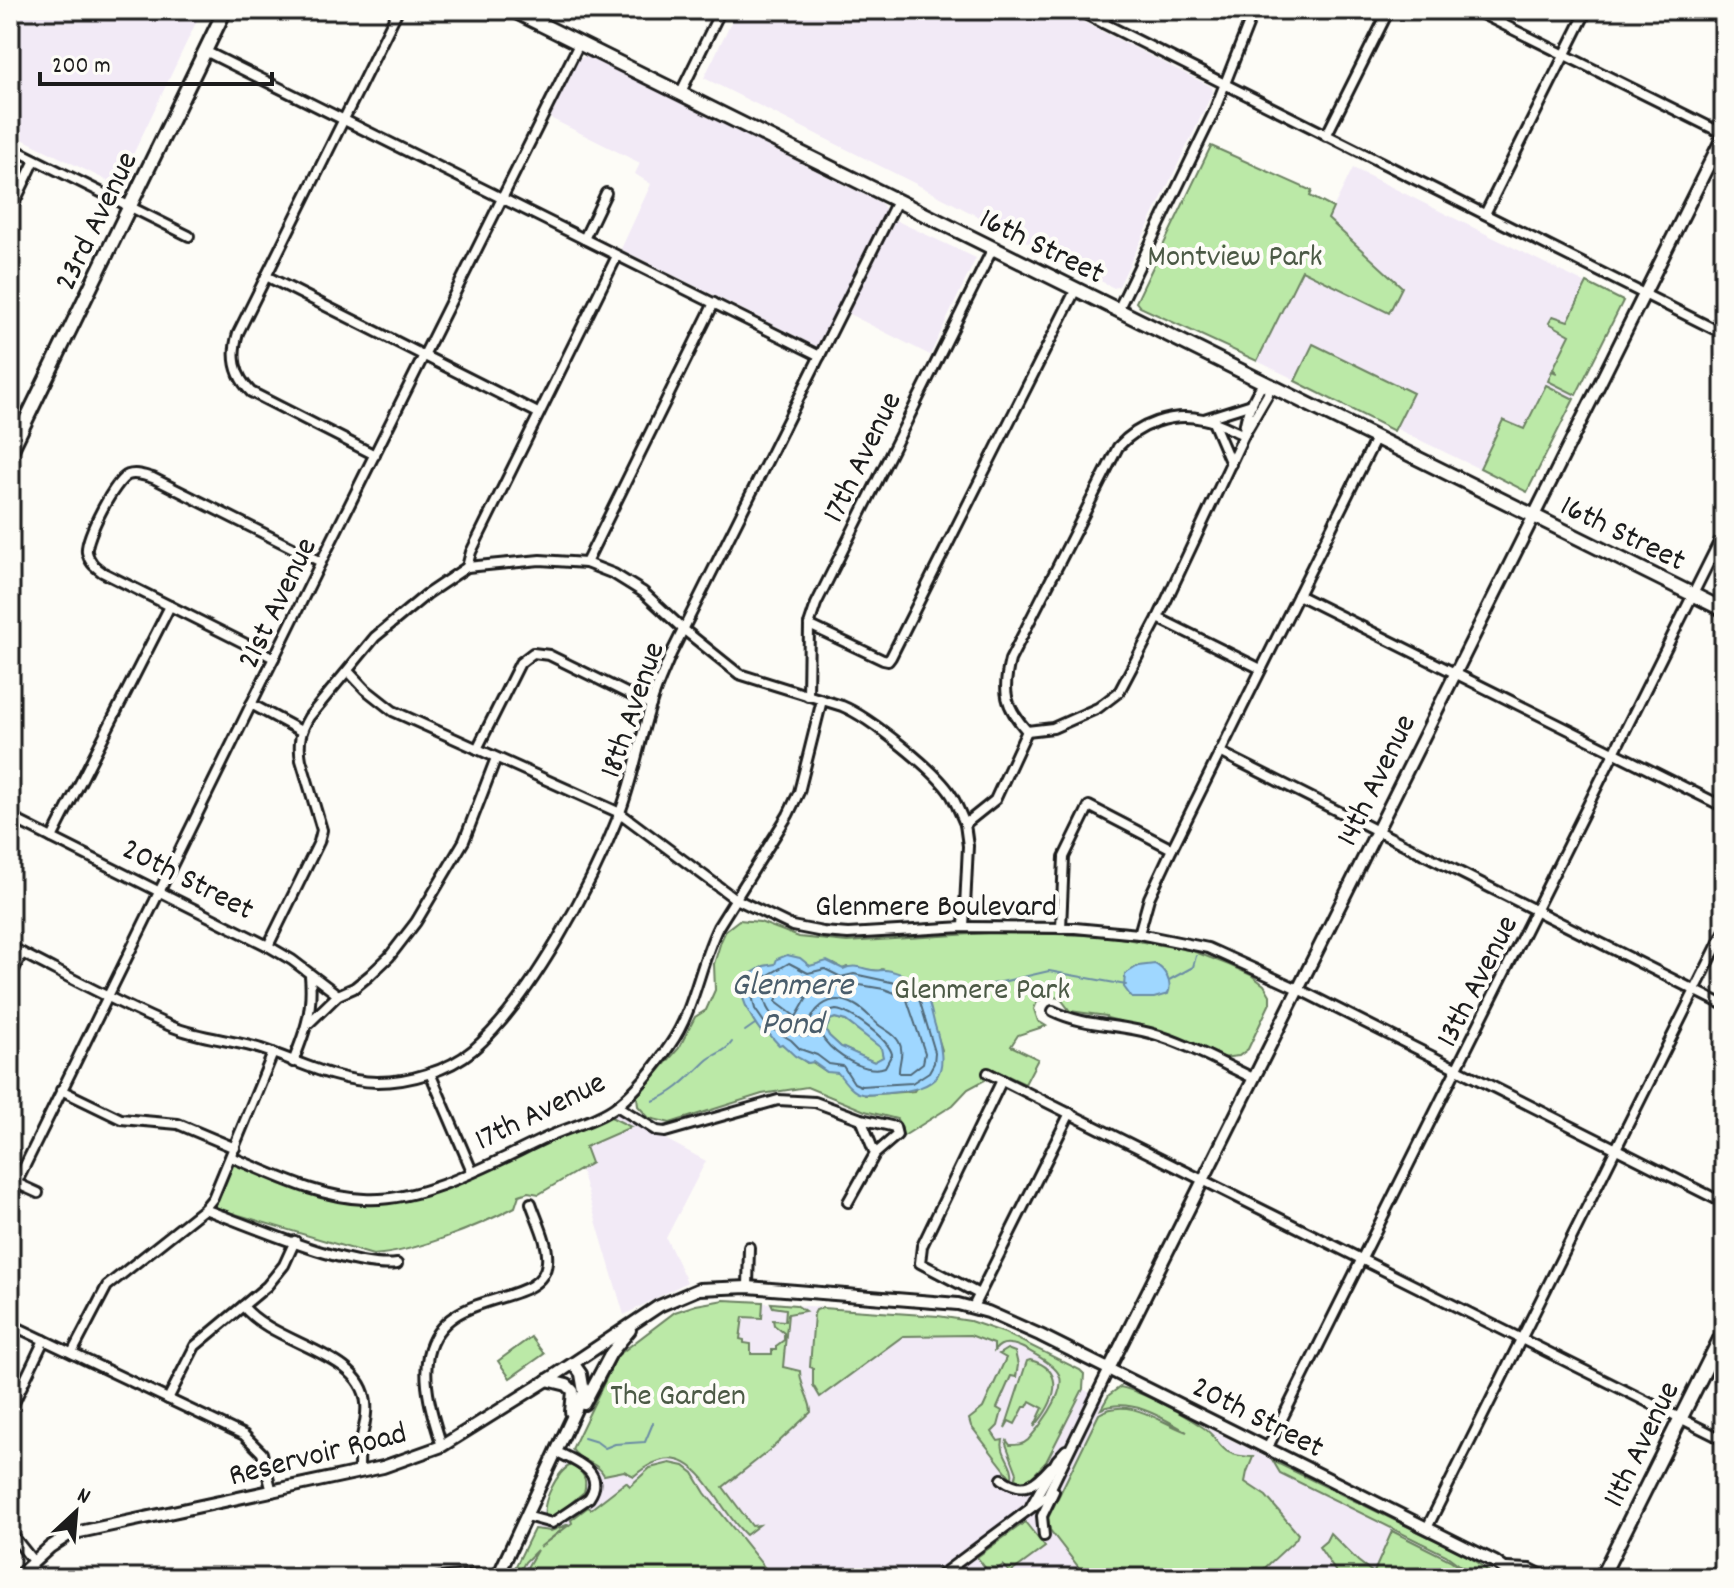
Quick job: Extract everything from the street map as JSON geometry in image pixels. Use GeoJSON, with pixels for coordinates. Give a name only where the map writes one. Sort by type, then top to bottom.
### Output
{"type":"FeatureCollection","features":[{"type":"Feature","properties":{"kind":"main road","name":"23rd Avenue"},"geometry":{"type":"LineString","coordinates":[[10,453],[225,10]]}},
{"type":"Feature","properties":{"kind":"main road","name":"16th Street"},"geometry":{"type":"LineString","coordinates":[[512,10],[529,14],[579,44],[1724,610]]}},
{"type":"Feature","properties":{"kind":"main road","name":"11th Avenue"},"geometry":{"type":"LineString","coordinates":[[1601,1578],[1724,1331]]}},
{"type":"Feature","properties":{"kind":"street"},"geometry":{"type":"LineString","coordinates":[[375,455],[272,404],[244,385],[233,356],[238,333],[398,10]]}},
{"type":"Feature","properties":{"kind":"street"},"geometry":{"type":"LineString","coordinates":[[680,94],[721,10]]}},
{"type":"Feature","properties":{"kind":"street"},"geometry":{"type":"LineString","coordinates":[[1077,10],[1724,334]]}},
{"type":"Feature","properties":{"kind":"street"},"geometry":{"type":"LineString","coordinates":[[1103,23],[1110,10]]}},
{"type":"Feature","properties":{"kind":"street"},"geometry":{"type":"LineString","coordinates":[[1118,310],[1225,85],[1254,10]]}},
{"type":"Feature","properties":{"kind":"street"},"geometry":{"type":"LineString","coordinates":[[1326,136],[1389,10]]}},
{"type":"Feature","properties":{"kind":"street"},"geometry":{"type":"LineString","coordinates":[[1474,10],[1724,134]]}},
{"type":"Feature","properties":{"kind":"street"},"geometry":{"type":"LineString","coordinates":[[1485,214],[1587,10]]}},
{"type":"Feature","properties":{"kind":"street","name":"21st Avenue"},"geometry":{"type":"LineString","coordinates":[[10,1196],[579,44]]}},
{"type":"Feature","properties":{"kind":"street"},"geometry":{"type":"LineString","coordinates":[[205,51],[820,356]]}},
{"type":"Feature","properties":{"kind":"street","name":"14th Avenue"},"geometry":{"type":"LineString","coordinates":[[1030,1507],[1047,1496],[1057,1479],[1069,1446],[1724,134]]}},
{"type":"Feature","properties":{"kind":"street"},"geometry":{"type":"LineString","coordinates":[[10,147],[189,236]]}},
{"type":"Feature","properties":{"kind":"street"},"geometry":{"type":"LineString","coordinates":[[10,212],[35,160]]}},
{"type":"Feature","properties":{"kind":"street"},"geometry":{"type":"LineString","coordinates":[[584,239],[606,193]]}},
{"type":"Feature","properties":{"kind":"street","name":"18th Avenue"},"geometry":{"type":"LineString","coordinates":[[10,947],[174,1028],[233,1040],[329,1075],[359,1081],[396,1081],[430,1073],[472,1051],[509,1010],[568,920],[620,813],[651,705],[683,629],[897,201]]}},
{"type":"Feature","properties":{"kind":"street","name":"17th Avenue"},"geometry":{"type":"LineString","coordinates":[[808,696],[809,625],[816,604],[993,248]]}},
{"type":"Feature","properties":{"kind":"street"},"geometry":{"type":"LineString","coordinates":[[467,567],[471,552],[538,413],[617,256]]}},
{"type":"Feature","properties":{"kind":"street"},"geometry":{"type":"LineString","coordinates":[[266,276],[538,413]]}},
{"type":"Feature","properties":{"kind":"street"},"geometry":{"type":"LineString","coordinates":[[809,625],[888,661],[1076,289]]}},
{"type":"Feature","properties":{"kind":"street"},"geometry":{"type":"LineString","coordinates":[[586,563],[714,303]]}},
{"type":"Feature","properties":{"kind":"street"},"geometry":{"type":"LineString","coordinates":[[1027,731],[1053,728],[1111,700],[1130,675],[1244,435],[1268,394],[1269,384],[1260,388],[1252,404],[1243,428],[1244,435]]}},
{"type":"Feature","properties":{"kind":"street"},"geometry":{"type":"LineString","coordinates":[[1027,731],[1012,713],[1008,702],[1005,684],[1010,660],[1109,460],[1124,440],[1139,428],[1163,420],[1208,420],[1252,404]]}},
{"type":"Feature","properties":{"kind":"street"},"geometry":{"type":"LineString","coordinates":[[1208,420],[1244,435]]}},
{"type":"Feature","properties":{"kind":"street"},"geometry":{"type":"LineString","coordinates":[[1208,420],[1220,434],[1231,465]]}},
{"type":"Feature","properties":{"kind":"street"},"geometry":{"type":"LineString","coordinates":[[1139,934],[1149,898],[1172,849],[1376,438]]}},
{"type":"Feature","properties":{"kind":"street"},"geometry":{"type":"LineString","coordinates":[[274,658],[102,572],[92,564],[87,553],[88,540],[115,487],[128,475],[144,476],[321,562]]}},
{"type":"Feature","properties":{"kind":"street","name":"13th Avenue"},"geometry":{"type":"LineString","coordinates":[[1267,1449],[1724,532]]}},
{"type":"Feature","properties":{"kind":"street"},"geometry":{"type":"LineString","coordinates":[[268,946],[322,830],[301,760],[301,731],[309,717],[375,637],[427,594],[467,567],[540,560],[586,563],[614,574],[634,585],[744,678],[822,700],[857,714],[924,765],[952,796],[965,824],[968,846],[964,927]]}},
{"type":"Feature","properties":{"kind":"street"},"geometry":{"type":"LineString","coordinates":[[1298,595],[1724,807]]}},
{"type":"Feature","properties":{"kind":"street"},"geometry":{"type":"LineString","coordinates":[[52,838],[170,606]]}},
{"type":"Feature","properties":{"kind":"street"},"geometry":{"type":"LineString","coordinates":[[1158,618],[1261,669]]}},
{"type":"Feature","properties":{"kind":"street"},"geometry":{"type":"LineString","coordinates":[[477,749],[520,663],[533,653],[549,655],[651,705]]}},
{"type":"Feature","properties":{"kind":"street","name":"Glenmere Boulevard"},"geometry":{"type":"LineString","coordinates":[[348,671],[393,711],[620,813],[734,898],[792,926],[848,934],[964,927],[1061,928],[1139,934],[1208,948],[1298,989],[1724,1203]]}},
{"type":"Feature","properties":{"kind":"street","name":"17th Avenue"},"geometry":{"type":"LineString","coordinates":[[61,1090],[121,1119],[178,1124],[320,1192],[361,1199],[399,1198],[425,1191],[617,1106],[662,1056],[682,1026],[692,1006],[710,943],[799,792],[822,700]]}},
{"type":"Feature","properties":{"kind":"street"},"geometry":{"type":"LineString","coordinates":[[251,704],[301,731]]}},
{"type":"Feature","properties":{"kind":"street"},"geometry":{"type":"LineString","coordinates":[[965,824],[995,800],[1027,731]]}},
{"type":"Feature","properties":{"kind":"street"},"geometry":{"type":"LineString","coordinates":[[1220,752],[1724,1005]]}},
{"type":"Feature","properties":{"kind":"street"},"geometry":{"type":"LineString","coordinates":[[309,1023],[338,995],[354,988],[389,957],[425,909],[464,841],[496,758]]}},
{"type":"Feature","properties":{"kind":"street"},"geometry":{"type":"LineString","coordinates":[[1061,928],[1064,857],[1089,806],[1172,849]]}},
{"type":"Feature","properties":{"kind":"street","name":"20th Street"},"geometry":{"type":"LineString","coordinates":[[10,817],[268,946],[338,995]]}},
{"type":"Feature","properties":{"kind":"street"},"geometry":{"type":"LineString","coordinates":[[1427,1528],[1724,932]]}},
{"type":"Feature","properties":{"kind":"street"},"geometry":{"type":"LineString","coordinates":[[10,978],[22,953]]}},
{"type":"Feature","properties":{"kind":"street"},"geometry":{"type":"LineString","coordinates":[[293,1062],[309,1023],[312,997],[310,975]]}},
{"type":"Feature","properties":{"kind":"street"},"geometry":{"type":"LineString","coordinates":[[1053,1011],[1072,1021],[1115,1025],[1169,1039],[1253,1078]]}},
{"type":"Feature","properties":{"kind":"street"},"geometry":{"type":"LineString","coordinates":[[72,1353],[107,1286],[204,1209],[213,1198],[273,1053]]}},
{"type":"Feature","properties":{"kind":"street"},"geometry":{"type":"LineString","coordinates":[[430,1073],[472,1171]]}},
{"type":"Feature","properties":{"kind":"street"},"geometry":{"type":"LineString","coordinates":[[988,1073],[1724,1440]]}},
{"type":"Feature","properties":{"kind":"street"},"geometry":{"type":"LineString","coordinates":[[979,1294],[920,1263],[922,1246],[1002,1080]]}},
{"type":"Feature","properties":{"kind":"street"},"geometry":{"type":"LineString","coordinates":[[617,1106],[657,1131],[665,1132],[778,1100],[815,1102],[861,1119],[895,1127],[897,1135],[875,1154],[848,1202]]}},
{"type":"Feature","properties":{"kind":"street"},"geometry":{"type":"LineString","coordinates":[[973,1307],[1070,1113]]}},
{"type":"Feature","properties":{"kind":"street"},"geometry":{"type":"LineString","coordinates":[[861,1119],[875,1154]]}},
{"type":"Feature","properties":{"kind":"street"},"geometry":{"type":"LineString","coordinates":[[16,1183],[38,1193]]}},
{"type":"Feature","properties":{"kind":"street"},"geometry":{"type":"LineString","coordinates":[[442,1446],[427,1380],[432,1343],[440,1330],[462,1310],[527,1289],[543,1274],[548,1262],[546,1246],[531,1203]]}},
{"type":"Feature","properties":{"kind":"street"},"geometry":{"type":"LineString","coordinates":[[204,1209],[370,1265],[397,1264]]}},
{"type":"Feature","properties":{"kind":"street"},"geometry":{"type":"LineString","coordinates":[[168,1399],[195,1346],[280,1272],[295,1241]]}},
{"type":"Feature","properties":{"kind":"street"},"geometry":{"type":"LineString","coordinates":[[748,1287],[749,1247]]}},
{"type":"Feature","properties":{"kind":"street","name":"Reservoir Road"},"geometry":{"type":"LineString","coordinates":[[16,1578],[33,1561],[70,1534],[396,1464],[442,1446],[574,1364],[659,1306],[699,1289],[748,1287],[973,1307]]}},
{"type":"Feature","properties":{"kind":"street"},"geometry":{"type":"LineString","coordinates":[[243,1306],[262,1325],[341,1364],[356,1377],[367,1402],[359,1472]]}},
{"type":"Feature","properties":{"kind":"street","name":"20th Street"},"geometry":{"type":"LineString","coordinates":[[973,1307],[1019,1325],[1109,1369],[1427,1528],[1517,1578]]}},
{"type":"Feature","properties":{"kind":"street"},"geometry":{"type":"LineString","coordinates":[[571,1422],[614,1349],[638,1320]]}},
{"type":"Feature","properties":{"kind":"street"},"geometry":{"type":"LineString","coordinates":[[10,1324],[253,1442],[265,1459],[272,1492]]}},
{"type":"Feature","properties":{"kind":"street"},"geometry":{"type":"LineString","coordinates":[[10,1411],[44,1340]]}},
{"type":"Feature","properties":{"kind":"street"},"geometry":{"type":"LineString","coordinates":[[497,1578],[585,1386],[574,1364]]}},
{"type":"Feature","properties":{"kind":"street"},"geometry":{"type":"LineString","coordinates":[[547,1380],[567,1385],[573,1391],[571,1422]]}},
{"type":"Feature","properties":{"kind":"street","name":"14th Avenue"},"geometry":{"type":"LineString","coordinates":[[1030,1507],[1057,1460],[1069,1446]]}},
{"type":"Feature","properties":{"kind":"street"},"geometry":{"type":"LineString","coordinates":[[526,1516],[552,1523],[593,1492],[595,1480],[588,1468],[557,1452]]}},
{"type":"Feature","properties":{"kind":"street"},"geometry":{"type":"LineString","coordinates":[[1002,1479],[1013,1487],[1022,1488],[1033,1484],[1057,1460]]}},
{"type":"Feature","properties":{"kind":"street"},"geometry":{"type":"LineString","coordinates":[[1044,1536],[1042,1516],[1057,1479]]}},
{"type":"Feature","properties":{"kind":"street"},"geometry":{"type":"LineString","coordinates":[[937,1578],[1030,1507]]}},
{"type":"Feature","properties":{"kind":"street"},"geometry":{"type":"LineString","coordinates":[[10,1532],[33,1561]]}},
{"type":"Feature","properties":{"kind":"street"},"geometry":{"type":"LineString","coordinates":[[1508,1573],[1530,1570],[1546,1578]]}},
{"type":"Feature","properties":{"kind":"street"},"geometry":{"type":"LineString","coordinates":[[438,1578],[477,1574],[490,1578]]}},
{"type":"Feature","properties":{"kind":"shaded area"},"geometry":{"type":"Polygon","coordinates":[[[10,10],[202,10],[118,186],[10,133],[10,10]]]}},
{"type":"Feature","properties":{"kind":"shaded area"},"geometry":{"type":"Polygon","coordinates":[[[737,10],[1060,10],[1212,87],[1213,92],[1119,286],[1114,288],[704,78],[737,10]]]}},
{"type":"Feature","properties":{"kind":"shaded area"},"geometry":{"type":"Polygon","coordinates":[[[586,56],[881,203],[886,210],[818,347],[621,249],[651,184],[635,174],[640,163],[550,118],[578,59],[586,56]]]}},
{"type":"Feature","properties":{"kind":"shaded area"},"geometry":{"type":"Polygon","coordinates":[[[1353,168],[1623,302],[1527,492],[1257,361],[1353,168]]]}},
{"type":"Feature","properties":{"kind":"shaded area"},"geometry":{"type":"Polygon","coordinates":[[[895,220],[976,258],[930,355],[847,313],[895,220]]]}},
{"type":"Feature","properties":{"kind":"shaded area"},"geometry":{"type":"Polygon","coordinates":[[[613,1113],[706,1161],[666,1238],[687,1282],[624,1315],[581,1170],[591,1163],[585,1147],[630,1127],[607,1115],[613,1113]]]}},
{"type":"Feature","properties":{"kind":"shaded area"},"geometry":{"type":"Polygon","coordinates":[[[729,1300],[938,1316],[997,1330],[1080,1370],[1084,1374],[1083,1389],[1105,1401],[1120,1387],[1127,1389],[1468,1556],[1498,1578],[510,1578],[617,1356],[675,1312],[729,1300]]]}},
{"type":"Feature","properties":{"kind":"green space","name":"Montview Park"},"geometry":{"type":"Polygon","coordinates":[[[1211,146],[1312,191],[1310,196],[1333,208],[1328,219],[1402,287],[1389,313],[1302,270],[1257,361],[1140,307],[1136,302],[1211,146]]]}},
{"type":"Feature","properties":{"kind":"green space"},"geometry":{"type":"Polygon","coordinates":[[[1587,283],[1623,301],[1576,395],[1548,381],[1552,371],[1557,373],[1553,369],[1570,335],[1549,323],[1553,316],[1568,321],[1587,283]]]}},
{"type":"Feature","properties":{"kind":"green space"},"geometry":{"type":"Polygon","coordinates":[[[1313,344],[1413,393],[1394,431],[1295,381],[1313,344]]]}},
{"type":"Feature","properties":{"kind":"green space"},"geometry":{"type":"Polygon","coordinates":[[[1546,385],[1574,399],[1527,492],[1480,468],[1503,420],[1524,429],[1546,385]]]}},
{"type":"Feature","properties":{"kind":"green space","name":"Glenmere Park"},"geometry":{"type":"Polygon","coordinates":[[[739,920],[760,922],[799,937],[847,942],[1003,932],[1108,936],[1190,950],[1229,965],[1264,985],[1270,995],[1270,1003],[1248,1049],[1239,1056],[1221,1058],[1161,1031],[1106,1016],[1070,1011],[1060,998],[1046,996],[1037,1002],[1034,1009],[1038,1021],[1046,1026],[1018,1035],[1011,1046],[1038,1059],[1025,1084],[991,1068],[985,1080],[968,1089],[953,1105],[902,1137],[897,1119],[865,1111],[807,1087],[762,1094],[670,1123],[649,1118],[638,1106],[637,1096],[679,1048],[695,1017],[706,1010],[715,990],[714,964],[726,930],[739,920]],[[803,963],[764,966],[750,976],[748,1006],[762,1032],[807,1063],[812,1062],[827,1072],[837,1072],[865,1095],[914,1091],[942,1050],[923,989],[903,976],[882,969],[843,969],[834,964],[810,966],[803,963]]]}},
{"type":"Feature","properties":{"kind":"green space"},"geometry":{"type":"Polygon","coordinates":[[[830,1020],[846,1021],[882,1048],[883,1057],[874,1062],[841,1047],[826,1030],[830,1020]]]}},
{"type":"Feature","properties":{"kind":"green space"},"geometry":{"type":"Polygon","coordinates":[[[607,1115],[631,1127],[585,1147],[591,1163],[539,1194],[528,1192],[519,1195],[515,1207],[500,1215],[408,1249],[373,1255],[215,1208],[233,1161],[321,1197],[366,1205],[381,1204],[435,1191],[607,1115]]]}},
{"type":"Feature","properties":{"kind":"green space","name":"The Garden"},"geometry":{"type":"Polygon","coordinates":[[[724,1300],[763,1302],[762,1318],[743,1317],[740,1339],[751,1344],[751,1354],[772,1354],[772,1350],[776,1350],[776,1346],[784,1340],[784,1333],[774,1325],[773,1320],[785,1321],[786,1309],[773,1307],[771,1303],[796,1305],[805,1311],[788,1314],[783,1367],[800,1371],[811,1412],[723,1487],[752,1526],[759,1525],[746,1535],[699,1474],[687,1464],[672,1459],[655,1463],[634,1476],[624,1471],[604,1475],[572,1449],[617,1356],[675,1312],[724,1300]]]}},
{"type":"Feature","properties":{"kind":"green space"},"geometry":{"type":"Polygon","coordinates":[[[822,1308],[970,1321],[1005,1333],[1080,1370],[1084,1374],[1083,1389],[1046,1462],[1030,1479],[1015,1481],[1017,1473],[1007,1441],[1010,1445],[1026,1442],[1049,1412],[1060,1384],[1060,1377],[1053,1367],[1022,1348],[1005,1344],[994,1351],[994,1344],[970,1335],[903,1336],[820,1397],[813,1385],[813,1368],[810,1367],[814,1314],[822,1308]]]}},
{"type":"Feature","properties":{"kind":"green space"},"geometry":{"type":"Polygon","coordinates":[[[531,1337],[544,1354],[510,1378],[498,1361],[531,1337]]]}},
{"type":"Feature","properties":{"kind":"green space"},"geometry":{"type":"Polygon","coordinates":[[[1007,1349],[1015,1352],[1018,1365],[1016,1377],[1011,1376],[997,1408],[1002,1411],[998,1426],[992,1432],[998,1441],[1003,1440],[1012,1479],[971,1426],[969,1419],[983,1408],[1006,1358],[999,1354],[1007,1349]]]}},
{"type":"Feature","properties":{"kind":"green space"},"geometry":{"type":"Polygon","coordinates":[[[1027,1361],[1050,1371],[1054,1380],[1052,1398],[1034,1427],[1043,1408],[1030,1401],[1015,1424],[1009,1421],[1005,1428],[1027,1361]]]}},
{"type":"Feature","properties":{"kind":"green space"},"geometry":{"type":"Polygon","coordinates":[[[1120,1387],[1150,1398],[1193,1421],[1208,1431],[1226,1451],[1253,1457],[1245,1482],[1266,1496],[1298,1534],[1254,1578],[1087,1578],[1050,1530],[1048,1518],[1099,1414],[1110,1409],[1133,1409],[1187,1432],[1146,1410],[1123,1405],[1101,1409],[1109,1395],[1120,1387]]]}},
{"type":"Feature","properties":{"kind":"green space"},"geometry":{"type":"Polygon","coordinates":[[[1273,1461],[1468,1556],[1498,1578],[1477,1578],[1446,1555],[1280,1473],[1273,1461]]]}},
{"type":"Feature","properties":{"kind":"green space"},"geometry":{"type":"Polygon","coordinates":[[[670,1463],[684,1466],[693,1473],[705,1493],[773,1578],[521,1578],[537,1550],[516,1578],[510,1578],[534,1529],[551,1531],[569,1524],[540,1547],[572,1523],[571,1520],[588,1507],[591,1509],[626,1482],[630,1486],[650,1468],[670,1463]]]}},
{"type":"Feature","properties":{"kind":"green space"},"geometry":{"type":"Polygon","coordinates":[[[571,1465],[584,1476],[584,1492],[553,1518],[546,1518],[551,1488],[571,1465]]]}},
{"type":"Feature","properties":{"kind":"green space"},"geometry":{"type":"Polygon","coordinates":[[[1025,1522],[1045,1547],[1010,1573],[1003,1565],[990,1574],[977,1557],[1025,1522]]]}},
{"type":"Feature","properties":{"kind":"green space"},"geometry":{"type":"Polygon","coordinates":[[[1392,1531],[1450,1560],[1474,1578],[1383,1578],[1374,1572],[1392,1531]]]}},
{"type":"Feature","properties":{"kind":"green space"},"geometry":{"type":"Polygon","coordinates":[[[1330,1533],[1380,1578],[1340,1578],[1319,1547],[1330,1533]]]}},
{"type":"Feature","properties":{"kind":"water","name":"Glenmere Pond"},"geometry":{"type":"Polygon","coordinates":[[[787,955],[800,958],[810,966],[827,961],[843,969],[888,970],[918,983],[929,1001],[939,1040],[941,1066],[938,1075],[921,1087],[906,1091],[870,1095],[858,1093],[838,1073],[827,1072],[813,1062],[808,1063],[782,1044],[779,1045],[769,1034],[762,1033],[744,1000],[742,979],[764,966],[775,964],[777,959],[787,955]],[[830,1020],[826,1030],[829,1036],[841,1047],[874,1062],[883,1057],[881,1048],[846,1021],[830,1020]]]}},
{"type":"Feature","properties":{"kind":"water"},"geometry":{"type":"Polygon","coordinates":[[[1155,964],[1167,977],[1168,994],[1154,998],[1132,998],[1124,987],[1125,974],[1138,966],[1155,964]]]}},
{"type":"Feature","properties":{"kind":"waterway"},"geometry":{"type":"LineString","coordinates":[[1169,980],[1193,967],[1196,956]]}},
{"type":"Feature","properties":{"kind":"waterway"},"geometry":{"type":"LineString","coordinates":[[943,987],[980,987],[1049,971],[1126,985]]}},
{"type":"Feature","properties":{"kind":"waterway"},"geometry":{"type":"LineString","coordinates":[[745,1031],[755,1024]]}},
{"type":"Feature","properties":{"kind":"waterway"},"geometry":{"type":"LineString","coordinates":[[653,1101],[675,1089],[732,1042]]}},
{"type":"Feature","properties":{"kind":"waterway"},"geometry":{"type":"LineString","coordinates":[[584,1438],[605,1448],[615,1444],[645,1442],[653,1423]]}}]}
